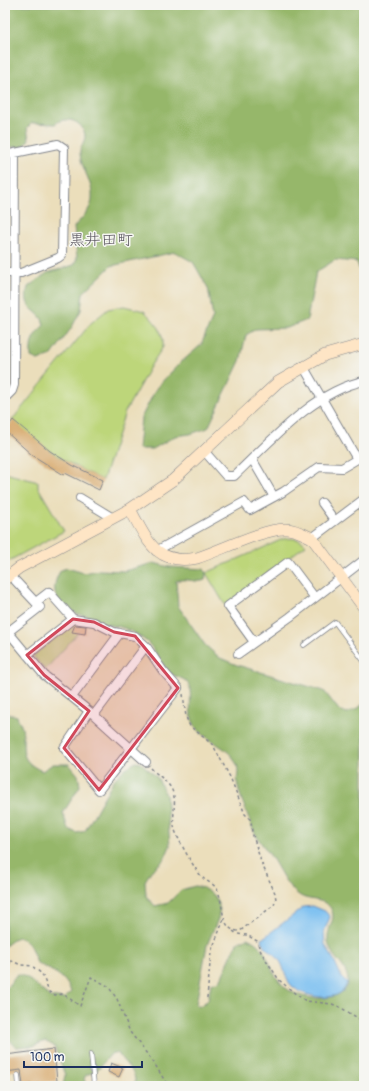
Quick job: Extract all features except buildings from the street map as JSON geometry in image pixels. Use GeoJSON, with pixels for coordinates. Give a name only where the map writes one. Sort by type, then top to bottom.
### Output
{"type":"FeatureCollection","features":[{"type":"Feature","properties":{"kind":"street"},"geometry":{"type":"LineString","coordinates":[[5,155],[58,144],[64,148],[62,254],[58,258],[21,273],[5,273]]}},
{"type":"Feature","properties":{"kind":"street"},"geometry":{"type":"LineString","coordinates":[[5,398],[12,391],[14,385],[15,153]]}},
{"type":"Feature","properties":{"kind":"street"},"geometry":{"type":"LineString","coordinates":[[146,762],[92,713],[44,675],[7,630],[40,607],[7,577],[19,568],[130,509],[173,480],[205,452],[278,382],[303,366],[325,355],[364,344]]}},
{"type":"Feature","properties":{"kind":"street"},"geometry":{"type":"LineString","coordinates":[[156,551],[244,502],[250,510],[274,497],[319,467],[342,468],[361,457],[322,400],[303,366]]}},
{"type":"Feature","properties":{"kind":"street"},"geometry":{"type":"LineString","coordinates":[[205,452],[226,476],[234,476],[295,419],[334,392],[364,381]]}},
{"type":"Feature","properties":{"kind":"street"},"geometry":{"type":"LineString","coordinates":[[252,459],[274,497]]}},
{"type":"Feature","properties":{"kind":"street"},"geometry":{"type":"LineString","coordinates":[[80,498],[113,518]]}},
{"type":"Feature","properties":{"kind":"street"},"geometry":{"type":"LineString","coordinates":[[312,538],[364,499]]}},
{"type":"Feature","properties":{"kind":"street"},"geometry":{"type":"LineString","coordinates":[[322,503],[335,521]]}},
{"type":"Feature","properties":{"kind":"street"},"geometry":{"type":"LineString","coordinates":[[130,509],[149,543],[156,551],[171,559],[188,560],[282,529],[294,531],[312,538],[364,608]]}},
{"type":"Feature","properties":{"kind":"street"},"geometry":{"type":"LineString","coordinates":[[238,654],[364,560]]}},
{"type":"Feature","properties":{"kind":"street"},"geometry":{"type":"LineString","coordinates":[[254,642],[228,606],[288,562],[315,598]]}},
{"type":"Feature","properties":{"kind":"street"},"geometry":{"type":"LineString","coordinates":[[36,602],[49,592],[72,619],[94,622],[114,632],[135,636],[146,646],[163,671],[178,688],[99,790],[64,748],[146,646]]}},
{"type":"Feature","properties":{"kind":"street"},"geometry":{"type":"LineString","coordinates":[[27,655],[72,619]]}},
{"type":"Feature","properties":{"kind":"street"},"geometry":{"type":"LineString","coordinates":[[72,696],[120,633]]}},
{"type":"Feature","properties":{"kind":"lane"},"geometry":{"type":"LineString","coordinates":[[304,645],[335,622],[364,661]]}},
{"type":"Feature","properties":{"kind":"lane"},"geometry":{"type":"LineString","coordinates":[[91,1054],[94,1086]]}},
{"type":"Feature","properties":{"kind":"lane"},"geometry":{"type":"LineString","coordinates":[[18,1075],[19,1086]]}},
{"type":"Feature","properties":{"kind":"path"},"geometry":{"type":"LineString","coordinates":[[178,688],[183,692],[186,717],[190,726],[213,745],[230,777],[245,814],[252,820],[252,832],[261,862],[276,896],[274,905],[243,929],[238,931],[233,930]]}},
{"type":"Feature","properties":{"kind":"path"},"geometry":{"type":"LineString","coordinates":[[146,762],[173,793],[175,830],[198,871],[217,889],[224,919],[233,930],[237,934],[247,935],[257,941],[261,952],[279,980],[297,995],[306,1001],[332,1004],[340,1007],[364,1022]]}},
{"type":"Feature","properties":{"kind":"path"},"geometry":{"type":"LineString","coordinates":[[207,998],[211,952],[224,919]]}},
{"type":"Feature","properties":{"kind":"path"},"geometry":{"type":"LineString","coordinates":[[5,958],[21,965],[32,966],[42,974],[49,992],[54,995],[63,994],[80,1006],[91,977],[108,986],[117,999],[130,1032],[154,1063],[168,1086]]}},
{"type":"Feature","properties":{"kind":"path"},"geometry":{"type":"LineString","coordinates":[[5,975],[11,960]]}},
{"type":"Feature","properties":{"kind":"highlighted area"},"geometry":{"type":"Polygon","coordinates":[[[73,619],[94,622],[114,632],[135,636],[178,688],[99,790],[64,748],[89,711],[44,675],[27,655],[73,619]]]}},
{"type":"Feature","properties":{"kind":"green space"},"geometry":{"type":"Polygon","coordinates":[[[5,5],[364,5],[364,284],[357,262],[335,260],[316,272],[307,320],[287,328],[256,329],[246,335],[240,361],[208,428],[190,434],[175,436],[153,449],[138,449],[141,418],[157,387],[179,364],[201,345],[213,317],[208,288],[193,262],[175,252],[111,266],[83,293],[81,310],[72,327],[52,355],[38,360],[31,357],[31,346],[33,339],[44,325],[42,320],[27,302],[28,287],[47,273],[74,265],[77,258],[74,227],[90,207],[92,193],[80,154],[85,136],[84,131],[78,123],[64,120],[55,124],[32,123],[27,128],[29,139],[24,147],[5,145],[5,5]]]}},
{"type":"Feature","properties":{"kind":"green space"},"geometry":{"type":"Polygon","coordinates":[[[124,306],[144,311],[151,318],[159,328],[163,339],[163,347],[151,365],[125,412],[103,480],[77,467],[44,447],[12,420],[91,323],[108,309],[124,306]]]}},
{"type":"Feature","properties":{"kind":"green space"},"geometry":{"type":"Polygon","coordinates":[[[5,473],[38,482],[38,487],[64,531],[5,563],[5,473]]]}},
{"type":"Feature","properties":{"kind":"green space"},"geometry":{"type":"Polygon","coordinates":[[[283,539],[296,539],[306,545],[225,605],[206,573],[283,539]]]}},
{"type":"Feature","properties":{"kind":"green space"},"geometry":{"type":"Polygon","coordinates":[[[154,563],[169,567],[204,569],[206,574],[205,580],[176,581],[178,606],[205,645],[220,658],[237,665],[324,691],[339,710],[347,713],[357,709],[364,703],[364,1086],[134,1086],[135,1081],[133,1073],[118,1053],[112,1053],[96,1071],[86,1075],[84,1079],[87,1086],[63,1086],[65,1075],[54,1046],[45,1041],[33,1046],[16,1047],[7,1037],[10,1024],[5,1021],[5,990],[17,974],[26,977],[50,997],[64,999],[71,992],[62,977],[37,963],[26,941],[17,937],[5,946],[5,713],[17,716],[22,728],[24,753],[28,762],[42,771],[53,764],[69,764],[78,775],[80,786],[63,813],[68,829],[77,833],[85,831],[113,781],[124,769],[136,762],[141,763],[157,777],[166,795],[170,846],[164,860],[151,871],[145,881],[146,896],[155,906],[168,903],[181,890],[195,886],[203,888],[215,896],[220,909],[218,919],[207,945],[196,1004],[197,1006],[200,1006],[208,1000],[211,984],[220,981],[237,943],[247,938],[261,948],[280,982],[287,989],[297,995],[309,998],[333,996],[342,992],[347,985],[347,975],[334,956],[328,940],[333,919],[333,914],[330,907],[322,902],[303,897],[294,892],[258,838],[252,827],[239,792],[237,782],[238,771],[234,758],[198,730],[194,724],[191,712],[189,685],[186,681],[170,673],[150,645],[139,636],[129,630],[103,624],[92,618],[66,609],[55,594],[55,582],[61,570],[67,568],[84,573],[99,570],[124,571],[154,563]]]}},
{"type":"Feature","properties":{"kind":"green space"},"geometry":{"type":"Polygon","coordinates":[[[74,622],[86,624],[45,670],[34,655],[74,622]]]}},
{"type":"Feature","properties":{"kind":"water"},"geometry":{"type":"Polygon","coordinates":[[[313,906],[325,911],[330,917],[324,932],[325,945],[342,978],[347,982],[344,989],[331,997],[305,994],[292,986],[280,961],[264,946],[262,939],[304,907],[313,906]]]}},
{"type":"Feature","properties":{"kind":"district","name":"黒井田町"},"geometry":{"type":"Point","coordinates":[101,239]}}]}
